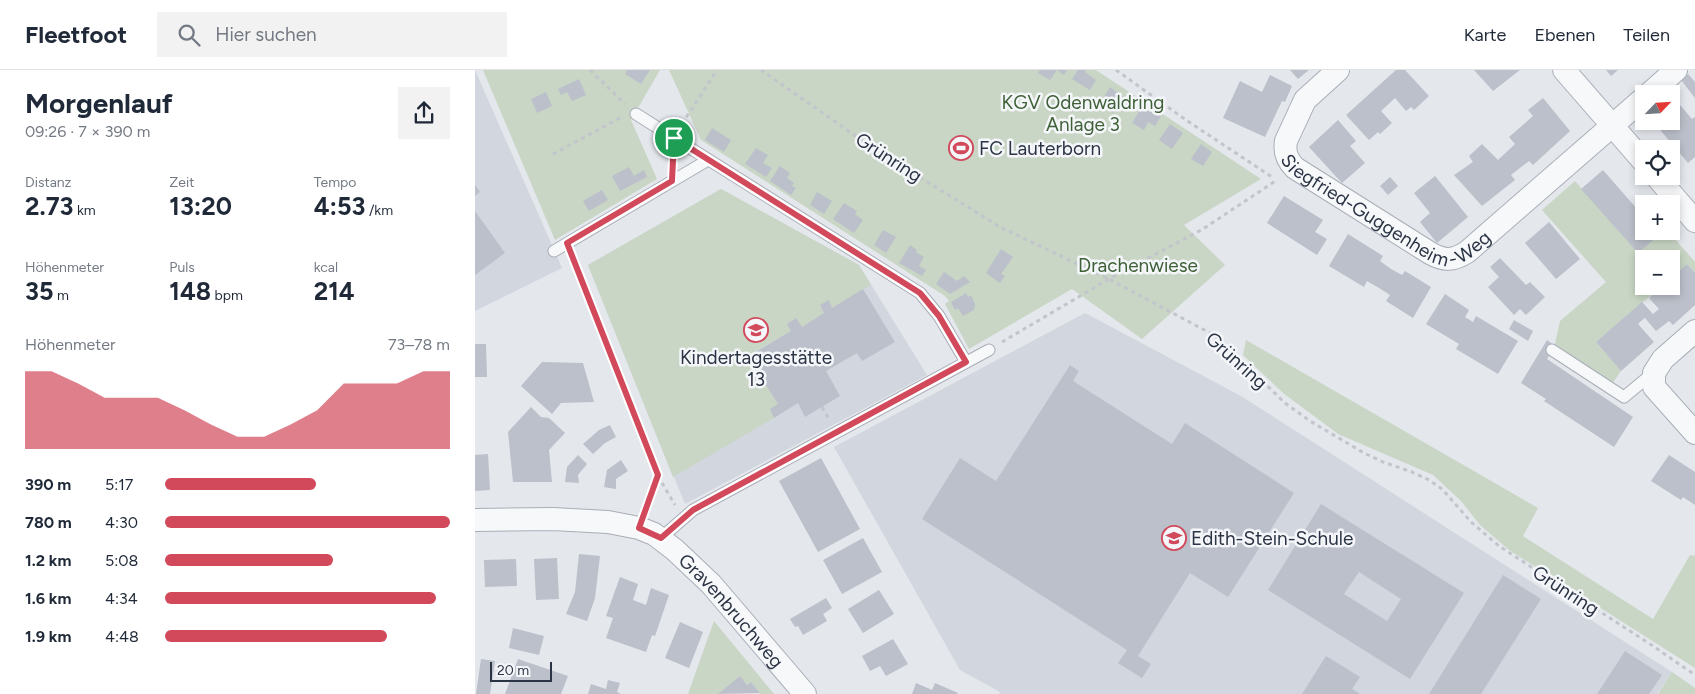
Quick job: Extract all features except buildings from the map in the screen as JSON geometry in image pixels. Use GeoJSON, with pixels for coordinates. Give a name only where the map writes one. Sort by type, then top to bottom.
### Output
{"type":"FeatureCollection","features":[{"type":"Feature","properties":{"kind":"street","name":"Siegfried-Guggenheim-Weg"},"geometry":{"type":"LineString","coordinates":[[1338,70],[1305,100],[1286,140],[1285,148],[1290,163],[1286,174],[1439,258],[1447,260],[1458,258],[1467,252],[1612,126]]}},
{"type":"Feature","properties":{"kind":"street"},"geometry":{"type":"LineString","coordinates":[[1564,70],[1635,152]]}},
{"type":"Feature","properties":{"kind":"street"},"geometry":{"type":"LineString","coordinates":[[1659,85],[1676,70]]}},
{"type":"Feature","properties":{"kind":"street"},"geometry":{"type":"LineString","coordinates":[[1612,126],[1635,106]]}},
{"type":"Feature","properties":{"kind":"street"},"geometry":{"type":"LineString","coordinates":[[1664,185],[1695,221]]}},
{"type":"Feature","properties":{"kind":"street"},"geometry":{"type":"LineString","coordinates":[[1695,331],[1663,359],[1654,373],[1654,387],[1695,433]]}},
{"type":"Feature","properties":{"kind":"street","name":"Gravenbruchweg"},"geometry":{"type":"LineString","coordinates":[[475,520],[582,520],[608,522],[639,528],[661,538],[711,584],[805,694]]}},
{"type":"Feature","properties":{"kind":"lane"},"geometry":{"type":"LineString","coordinates":[[633,112],[920,293],[939,316],[966,362]]}},
{"type":"Feature","properties":{"kind":"lane"},"geometry":{"type":"LineString","coordinates":[[554,251],[708,160]]}},
{"type":"Feature","properties":{"kind":"lane"},"geometry":{"type":"LineString","coordinates":[[661,538],[693,510],[989,350]]}},
{"type":"Feature","properties":{"kind":"lane"},"geometry":{"type":"LineString","coordinates":[[1553,350],[1624,397],[1654,373]]}},
{"type":"Feature","properties":{"kind":"path"},"geometry":{"type":"LineString","coordinates":[[553,154],[633,112],[590,70]]}},
{"type":"Feature","properties":{"kind":"path"},"geometry":{"type":"LineString","coordinates":[[674,138],[717,70]]}},
{"type":"Feature","properties":{"kind":"path","name":"Grünring"},"geometry":{"type":"LineString","coordinates":[[761,70],[873,148],[1000,227],[1109,280],[1210,333],[1225,344],[1285,403],[1364,453],[1429,480],[1442,489],[1471,522],[1499,546],[1645,640],[1695,675]]}},
{"type":"Feature","properties":{"kind":"path"},"geometry":{"type":"LineString","coordinates":[[989,350],[1109,280],[1203,229],[1286,174],[1186,120],[1116,70]]}},
{"type":"Feature","properties":{"kind":"path"},"geometry":{"type":"LineString","coordinates":[[567,243],[658,475],[684,518]]}},
{"type":"Feature","properties":{"kind":"path"},"geometry":{"type":"LineString","coordinates":[[639,528],[658,475]]}},
{"type":"Feature","properties":{"kind":"shaded area"},"geometry":{"type":"Polygon","coordinates":[[[475,70],[562,268],[475,311],[475,70]]]}},
{"type":"Feature","properties":{"kind":"shaded area","name":"Kindertagesstätte 13"},"geometry":{"type":"Polygon","coordinates":[[[721,189],[859,265],[927,375],[685,504],[588,265],[721,189]]]}},
{"type":"Feature","properties":{"kind":"shaded area","name":"Edith-Stein-Schule"},"geometry":{"type":"Polygon","coordinates":[[[1085,313],[1241,396],[1672,672],[1657,694],[999,694],[1000,692],[960,670],[834,447],[1085,313]]]}},
{"type":"Feature","properties":{"kind":"green space"},"geometry":{"type":"Polygon","coordinates":[[[483,70],[660,70],[631,120],[657,179],[555,240],[483,70]]]}},
{"type":"Feature","properties":{"kind":"green space"},"geometry":{"type":"Polygon","coordinates":[[[669,70],[1096,70],[1261,179],[1184,225],[1225,265],[1142,339],[1072,289],[969,349],[945,304],[949,301],[945,296],[701,140],[669,70]]]}},
{"type":"Feature","properties":{"kind":"green space"},"geometry":{"type":"Polygon","coordinates":[[[1575,181],[1635,250],[1635,295],[1651,295],[1596,342],[1621,371],[1612,384],[1555,344],[1560,321],[1606,282],[1542,210],[1575,181]]]}},
{"type":"Feature","properties":{"kind":"green space","name":"Kindertagesstätte 13"},"geometry":{"type":"Polygon","coordinates":[[[721,189],[859,265],[871,285],[832,308],[829,301],[820,305],[824,313],[802,327],[796,319],[787,324],[791,331],[749,355],[758,371],[757,385],[763,381],[778,404],[770,409],[774,418],[673,477],[588,265],[721,189]]]}},
{"type":"Feature","properties":{"kind":"green space"},"geometry":{"type":"Polygon","coordinates":[[[1652,240],[1676,240],[1695,262],[1695,273],[1687,264],[1680,270],[1680,250],[1641,250],[1652,240]]]}},
{"type":"Feature","properties":{"kind":"green space"},"geometry":{"type":"Polygon","coordinates":[[[1246,340],[1538,508],[1523,536],[1653,619],[1690,555],[1695,556],[1695,668],[1509,550],[1480,525],[1461,501],[1433,475],[1338,434],[1283,393],[1243,355],[1246,340]]]}},
{"type":"Feature","properties":{"kind":"green space"},"geometry":{"type":"Polygon","coordinates":[[[714,621],[774,694],[759,694],[751,682],[747,685],[740,676],[719,694],[688,694],[714,621]]]}},
{"type":"Feature","properties":{"kind":"green space"},"geometry":{"type":"Polygon","coordinates":[[[1672,672],[1695,688],[1695,694],[1658,694],[1672,672]]]}},
{"type":"Feature","properties":{"kind":"place","name":"FC Lauterborn"},"geometry":{"type":"Point","coordinates":[961,148]}},
{"type":"Feature","properties":{"kind":"place","name":"Kindertagesstätte 13"},"geometry":{"type":"Point","coordinates":[756,330]}},
{"type":"Feature","properties":{"kind":"place","name":"Edith-Stein-Schule"},"geometry":{"type":"Point","coordinates":[1174,538]}},
{"type":"Feature","properties":{"kind":"route"},"geometry":{"type":"LineString","coordinates":[[674,138],[920,293],[939,316],[966,362],[693,510],[661,538],[639,528],[658,475],[567,243],[672,181],[674,138]]}},
{"type":"Feature","properties":{"kind":"park label","name":"KGV Odenwaldring Anlage 3"},"geometry":{"type":"Point","coordinates":[1083,113]}},
{"type":"Feature","properties":{"kind":"park label","name":"Drachenwiese"},"geometry":{"type":"Point","coordinates":[1138,265]}}]}
